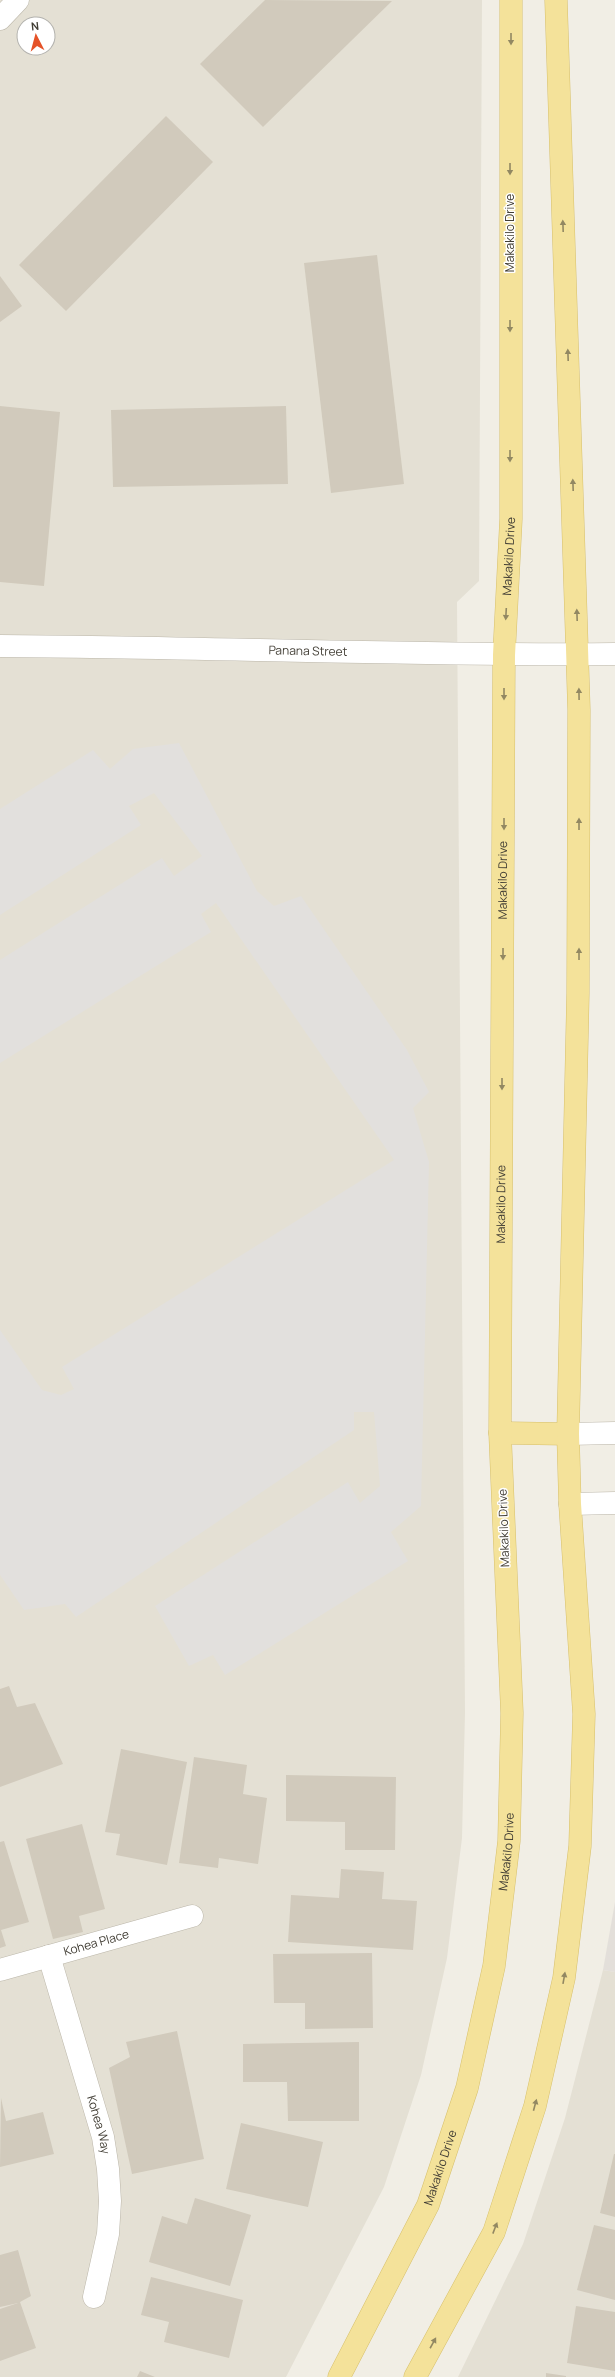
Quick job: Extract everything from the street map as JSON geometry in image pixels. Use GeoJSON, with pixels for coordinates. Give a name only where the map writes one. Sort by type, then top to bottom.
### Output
{"type":"FeatureCollection","features":[{"type":"Feature","properties":{"kind":"main road","name":"Makakilo Drive"},"geometry":{"type":"LineString","coordinates":[[339,2377],[428,2205],[467,2088],[494,1966],[509,1841],[512,1713],[500,1433],[504,655],[510,519],[511,0]]}},
{"type":"Feature","properties":{"kind":"main road"},"geometry":{"type":"LineString","coordinates":[[415,2377],[494,2232],[535,2106],[564,1978],[580,1846],[584,1714],[570,1504],[568,1434],[578,993],[578,654],[556,0]]}},
{"type":"Feature","properties":{"kind":"main road"},"geometry":{"type":"LineString","coordinates":[[500,1433],[568,1434]]}},
{"type":"Feature","properties":{"kind":"street"},"geometry":{"type":"LineString","coordinates":[[0,19],[18,0]]}},
{"type":"Feature","properties":{"kind":"street","name":"Panana Street"},"geometry":{"type":"LineString","coordinates":[[0,646],[150,647],[504,655],[615,654]]}},
{"type":"Feature","properties":{"kind":"street"},"geometry":{"type":"LineString","coordinates":[[568,1434],[615,1433]]}},
{"type":"Feature","properties":{"kind":"street"},"geometry":{"type":"LineString","coordinates":[[570,1504],[615,1504]]}},
{"type":"Feature","properties":{"kind":"street","name":"Kohea Place"},"geometry":{"type":"LineString","coordinates":[[0,1970],[192,1916]]}},
{"type":"Feature","properties":{"kind":"street","name":"Kohea Way"},"geometry":{"type":"LineString","coordinates":[[49,1956],[96,2112],[108,2169],[110,2201],[108,2234],[94,2297]]}},
{"type":"Feature","properties":{"kind":"shaded area"},"geometry":{"type":"Polygon","coordinates":[[[0,0],[482,0],[479,581],[457,602],[465,1713],[462,1838],[447,1958],[421,2075],[384,2187],[286,2377],[0,2377],[0,0]]]}},
{"type":"Feature","properties":{"kind":"shaded area"},"geometry":{"type":"Polygon","coordinates":[[[179,743],[257,891],[274,906],[301,896],[407,1050],[429,1092],[413,1108],[429,1162],[421,1506],[391,1532],[408,1561],[225,1675],[213,1655],[189,1666],[155,1606],[348,1482],[360,1503],[380,1486],[374,1412],[354,1412],[354,1430],[76,1617],[65,1604],[24,1610],[0,1575],[0,1330],[42,1390],[61,1395],[74,1389],[62,1367],[394,1160],[216,903],[201,914],[211,932],[0,1063],[0,960],[162,858],[174,876],[202,856],[154,793],[129,806],[141,825],[0,915],[0,809],[93,750],[110,769],[133,749],[179,743]]]}},
{"type":"Feature","properties":{"kind":"shaded area"},"geometry":{"type":"Polygon","coordinates":[[[615,1902],[615,1972],[603,1970],[615,1902]]]}},
{"type":"Feature","properties":{"kind":"shaded area"},"geometry":{"type":"Polygon","coordinates":[[[603,1970],[615,1972],[615,2377],[458,2377],[523,2244],[565,2118],[603,1970]]]}},
{"type":"Feature","properties":{"kind":"building"},"geometry":{"type":"Polygon","coordinates":[[[265,0],[392,1],[263,127],[200,64],[265,0]]]}},
{"type":"Feature","properties":{"kind":"building"},"geometry":{"type":"Polygon","coordinates":[[[166,116],[213,162],[66,311],[19,265],[166,116]]]}},
{"type":"Feature","properties":{"kind":"building"},"geometry":{"type":"Polygon","coordinates":[[[377,255],[404,484],[331,493],[304,263],[377,255]]]}},
{"type":"Feature","properties":{"kind":"building"},"geometry":{"type":"Polygon","coordinates":[[[0,276],[22,306],[0,322],[0,276]]]}},
{"type":"Feature","properties":{"kind":"building"},"geometry":{"type":"Polygon","coordinates":[[[0,406],[60,412],[44,586],[0,582],[0,406]]]}},
{"type":"Feature","properties":{"kind":"building"},"geometry":{"type":"Polygon","coordinates":[[[286,406],[288,484],[113,487],[111,410],[286,406]]]}},
{"type":"Feature","properties":{"kind":"building"},"geometry":{"type":"Polygon","coordinates":[[[9,1686],[17,1707],[35,1703],[63,1764],[0,1787],[0,1689],[9,1686]]]}},
{"type":"Feature","properties":{"kind":"building"},"geometry":{"type":"Polygon","coordinates":[[[121,1749],[187,1762],[167,1865],[116,1855],[120,1834],[105,1832],[121,1749]]]}},
{"type":"Feature","properties":{"kind":"building"},"geometry":{"type":"Polygon","coordinates":[[[194,1757],[247,1765],[243,1794],[267,1798],[258,1864],[219,1858],[218,1868],[179,1863],[194,1757]]]}},
{"type":"Feature","properties":{"kind":"building"},"geometry":{"type":"Polygon","coordinates":[[[286,1775],[396,1777],[395,1850],[345,1850],[345,1822],[286,1821],[286,1775]]]}},
{"type":"Feature","properties":{"kind":"building"},"geometry":{"type":"Polygon","coordinates":[[[82,1824],[105,1909],[79,1916],[83,1932],[53,1939],[26,1839],[82,1824]]]}},
{"type":"Feature","properties":{"kind":"building"},"geometry":{"type":"Polygon","coordinates":[[[4,1841],[29,1922],[1,1930],[6,1946],[0,1948],[0,1842],[4,1841]]]}},
{"type":"Feature","properties":{"kind":"building"},"geometry":{"type":"Polygon","coordinates":[[[341,1869],[384,1872],[382,1899],[417,1901],[413,1950],[288,1942],[291,1895],[339,1898],[341,1869]]]}},
{"type":"Feature","properties":{"kind":"building"},"geometry":{"type":"Polygon","coordinates":[[[372,1953],[373,2028],[305,2029],[305,2003],[274,2003],[273,1954],[372,1953]]]}},
{"type":"Feature","properties":{"kind":"building"},"geometry":{"type":"Polygon","coordinates":[[[177,2031],[204,2159],[132,2174],[109,2068],[130,2057],[126,2042],[177,2031]]]}},
{"type":"Feature","properties":{"kind":"building"},"geometry":{"type":"Polygon","coordinates":[[[359,2042],[359,2121],[288,2121],[287,2082],[243,2082],[243,2044],[359,2042]]]}},
{"type":"Feature","properties":{"kind":"building"},"geometry":{"type":"Polygon","coordinates":[[[1,2098],[6,2121],[43,2112],[54,2154],[0,2167],[1,2098]]]}},
{"type":"Feature","properties":{"kind":"building"},"geometry":{"type":"Polygon","coordinates":[[[241,2123],[323,2142],[308,2207],[226,2189],[241,2123]]]}},
{"type":"Feature","properties":{"kind":"building"},"geometry":{"type":"Polygon","coordinates":[[[615,2154],[615,2217],[600,2213],[615,2154]]]}},
{"type":"Feature","properties":{"kind":"building"},"geometry":{"type":"Polygon","coordinates":[[[195,2198],[251,2215],[230,2286],[149,2262],[162,2216],[187,2224],[195,2198]]]}},
{"type":"Feature","properties":{"kind":"building"},"geometry":{"type":"Polygon","coordinates":[[[594,2225],[615,2230],[615,2300],[577,2290],[594,2225]]]}},
{"type":"Feature","properties":{"kind":"building"},"geometry":{"type":"Polygon","coordinates":[[[18,2250],[31,2296],[20,2302],[36,2348],[0,2361],[0,2309],[18,2303],[0,2307],[0,2255],[18,2250]]]}},
{"type":"Feature","properties":{"kind":"building"},"geometry":{"type":"Polygon","coordinates":[[[151,2277],[243,2300],[229,2358],[164,2342],[169,2322],[141,2315],[151,2277]]]}},
{"type":"Feature","properties":{"kind":"building"},"geometry":{"type":"Polygon","coordinates":[[[576,2306],[615,2312],[615,2371],[567,2363],[576,2306]]]}},
{"type":"Feature","properties":{"kind":"building"},"geometry":{"type":"Polygon","coordinates":[[[140,2371],[155,2377],[137,2377],[140,2371]]]}},
{"type":"Feature","properties":{"kind":"building"},"geometry":{"type":"Polygon","coordinates":[[[546,2373],[566,2376],[566,2377],[546,2377],[546,2373]]]}}]}
